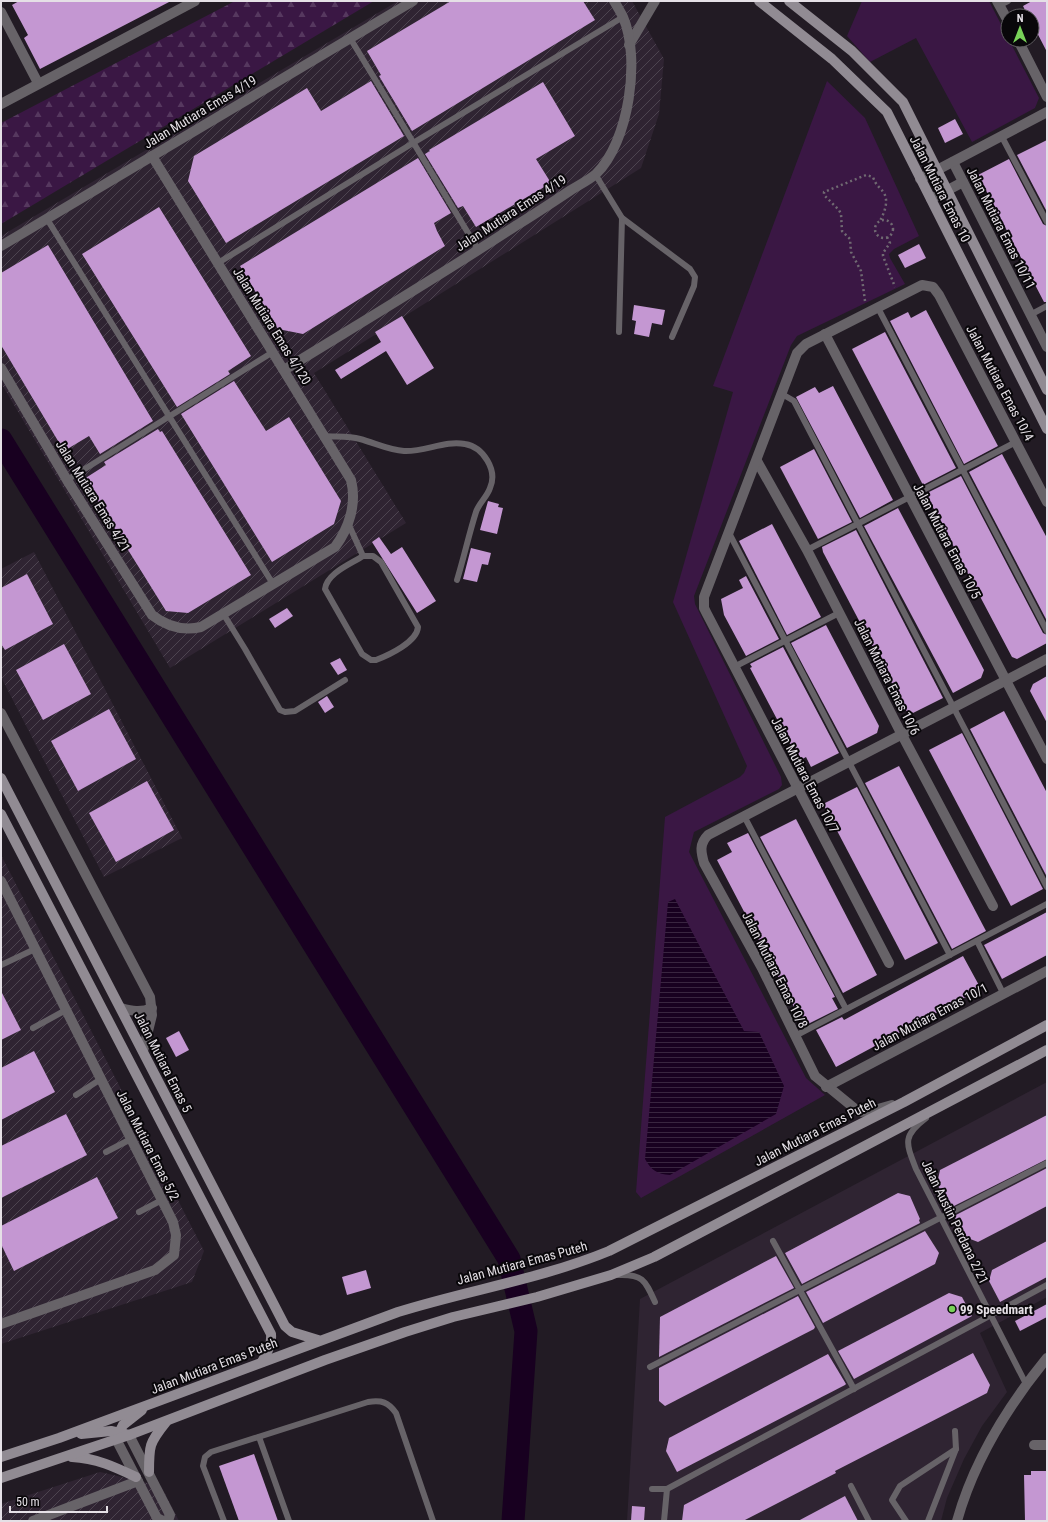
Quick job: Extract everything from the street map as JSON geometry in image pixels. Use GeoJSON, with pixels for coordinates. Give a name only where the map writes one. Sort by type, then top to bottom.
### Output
{"type":"FeatureCollection","features":[{"type":"Feature","properties":{"kind":"street"},"geometry":{"type":"LineString","coordinates":[[1,104],[195,1]]}},
{"type":"Feature","properties":{"kind":"street","name":"Jalan Mutiara Emas 4/19"},"geometry":{"type":"LineString","coordinates":[[1,246],[413,1]]}},
{"type":"Feature","properties":{"kind":"street","name":"Jalan Mutiara Emas 4/19"},"geometry":{"type":"LineString","coordinates":[[284,370],[479,251],[595,174],[611,152],[624,121],[630,89],[629,45],[623,17],[614,1]]}},
{"type":"Feature","properties":{"kind":"street"},"geometry":{"type":"LineString","coordinates":[[629,45],[655,1]]}},
{"type":"Feature","properties":{"kind":"street","name":"Jalan Mutiara Emas 10"},"geometry":{"type":"LineString","coordinates":[[759,1],[832,59],[887,112],[1047,429]]}},
{"type":"Feature","properties":{"kind":"street","name":"Jalan Mutiara Emas 10"},"geometry":{"type":"LineString","coordinates":[[789,1],[852,51],[903,102],[936,171],[1047,390]]}},
{"type":"Feature","properties":{"kind":"street"},"geometry":{"type":"LineString","coordinates":[[1,12],[38,84]]}},
{"type":"Feature","properties":{"kind":"street"},"geometry":{"type":"LineString","coordinates":[[1022,48],[1047,97]]}},
{"type":"Feature","properties":{"kind":"street"},"geometry":{"type":"LineString","coordinates":[[920,179],[1047,112]]}},
{"type":"Feature","properties":{"kind":"street","name":"Jalan Mutiara Emas 4/120"},"geometry":{"type":"LineString","coordinates":[[152,156],[351,480],[353,497],[350,518]]}},
{"type":"Feature","properties":{"kind":"street","name":"Jalan Mutiara Emas 10/11"},"geometry":{"type":"LineString","coordinates":[[953,162],[1047,347]]}},
{"type":"Feature","properties":{"kind":"street"},"geometry":{"type":"LineString","coordinates":[[930,199],[962,182]]}},
{"type":"Feature","properties":{"kind":"street","name":"Jalan Mutiara Emas 10/4"},"geometry":{"type":"LineString","coordinates":[[899,297],[922,286],[933,287],[939,295],[1047,502]]}},
{"type":"Feature","properties":{"kind":"street"},"geometry":{"type":"LineString","coordinates":[[729,533],[797,352],[803,346],[825,334],[899,297]]}},
{"type":"Feature","properties":{"kind":"street","name":"Jalan Mutiara Emas 10/5"},"geometry":{"type":"LineString","coordinates":[[825,334],[1047,759]]}},
{"type":"Feature","properties":{"kind":"street","name":"Jalan Mutiara Emas 4/21"},"geometry":{"type":"LineString","coordinates":[[1,368],[67,480],[152,615],[162,622],[174,627],[188,629],[201,627],[224,615]]}},
{"type":"Feature","properties":{"kind":"street","name":"Jalan Mutiara Emas 10/6"},"geometry":{"type":"LineString","coordinates":[[757,461],[807,550],[901,733],[993,906]]}},
{"type":"Feature","properties":{"kind":"street"},"geometry":{"type":"LineString","coordinates":[[224,615],[335,547],[350,518]]}},
{"type":"Feature","properties":{"kind":"street","name":"Jalan Mutiara Emas 10/7"},"geometry":{"type":"LineString","coordinates":[[729,533],[704,597],[704,608],[890,963]]}},
{"type":"Feature","properties":{"kind":"street"},"geometry":{"type":"LineString","coordinates":[[744,816],[901,733],[1047,659]]}},
{"type":"Feature","properties":{"kind":"street","name":"Jalan Mutiara Emas 5"},"geometry":{"type":"LineString","coordinates":[[1,713],[150,997],[152,1008]]}},
{"type":"Feature","properties":{"kind":"street","name":"Jalan Mutiara Emas 5"},"geometry":{"type":"LineString","coordinates":[[2,783],[285,1326],[292,1332],[318,1340]]}},
{"type":"Feature","properties":{"kind":"street"},"geometry":{"type":"LineString","coordinates":[[1,814],[270,1334],[272,1342],[262,1362]]}},
{"type":"Feature","properties":{"kind":"street","name":"Jalan Mutiara Emas 10/8"},"geometry":{"type":"LineString","coordinates":[[744,816],[705,838],[701,847],[704,863],[762,968],[815,1076],[826,1087],[858,1112],[871,1111],[904,1102]]}},
{"type":"Feature","properties":{"kind":"street","name":"Jalan Mutiara Emas 5/2"},"geometry":{"type":"LineString","coordinates":[[1,1324],[155,1270],[166,1263],[174,1255],[176,1235],[162,1200],[2,884]]}},
{"type":"Feature","properties":{"kind":"street","name":"Jalan Mutiara Emas 10/1"},"geometry":{"type":"LineString","coordinates":[[826,1087],[1047,971]]}},
{"type":"Feature","properties":{"kind":"street"},"geometry":{"type":"LineString","coordinates":[[120,1008],[134,1012],[152,1008],[150,1025],[143,1051]]}},
{"type":"Feature","properties":{"kind":"street","name":"Jalan Mutiara Emas Puteh"},"geometry":{"type":"LineString","coordinates":[[1,1457],[59,1438],[318,1340],[398,1312],[448,1296],[575,1265],[609,1251],[904,1102],[1047,1025]]}},
{"type":"Feature","properties":{"kind":"street"},"geometry":{"type":"LineString","coordinates":[[1,1478],[67,1457],[122,1435],[167,1421],[325,1360],[398,1334],[453,1317],[537,1297],[611,1275],[654,1257],[1047,1050]]}},
{"type":"Feature","properties":{"kind":"street"},"geometry":{"type":"LineString","coordinates":[[957,1521],[965,1492],[994,1432],[1026,1384],[1047,1358]]}},
{"type":"Feature","properties":{"kind":"street"},"geometry":{"type":"LineString","coordinates":[[147,1405],[128,1420],[122,1435],[137,1479],[158,1518],[163,1521]]}},
{"type":"Feature","properties":{"kind":"street"},"geometry":{"type":"LineString","coordinates":[[149,1472],[149,1449],[152,1438],[167,1421]]}},
{"type":"Feature","properties":{"kind":"street"},"geometry":{"type":"LineString","coordinates":[[59,1438],[99,1432],[122,1435],[149,1472],[170,1515],[168,1521]]}},
{"type":"Feature","properties":{"kind":"street"},"geometry":{"type":"LineString","coordinates":[[1034,1445],[1047,1445]]}},
{"type":"Feature","properties":{"kind":"street"},"geometry":{"type":"LineString","coordinates":[[67,1457],[89,1458],[101,1461],[137,1479]]}},
{"type":"Feature","properties":{"kind":"street"},"geometry":{"type":"LineString","coordinates":[[33,1521],[137,1479]]}},
{"type":"Feature","properties":{"kind":"lane"},"geometry":{"type":"LineString","coordinates":[[218,263],[413,143],[623,17]]}},
{"type":"Feature","properties":{"kind":"lane"},"geometry":{"type":"LineString","coordinates":[[350,38],[479,251]]}},
{"type":"Feature","properties":{"kind":"lane"},"geometry":{"type":"LineString","coordinates":[[1002,137],[1047,222]]}},
{"type":"Feature","properties":{"kind":"lane"},"geometry":{"type":"LineString","coordinates":[[595,174],[622,218],[690,269],[695,276],[694,286],[672,336]]}},
{"type":"Feature","properties":{"kind":"lane"},"geometry":{"type":"LineString","coordinates":[[619,332],[622,218]]}},
{"type":"Feature","properties":{"kind":"lane"},"geometry":{"type":"LineString","coordinates":[[47,219],[168,417],[273,584]]}},
{"type":"Feature","properties":{"kind":"lane"},"geometry":{"type":"LineString","coordinates":[[1030,315],[1047,306]]}},
{"type":"Feature","properties":{"kind":"lane"},"geometry":{"type":"LineString","coordinates":[[874,310],[963,469],[1047,631]]}},
{"type":"Feature","properties":{"kind":"lane"},"geometry":{"type":"LineString","coordinates":[[67,480],[273,352]]}},
{"type":"Feature","properties":{"kind":"lane"},"geometry":{"type":"LineString","coordinates":[[782,394],[794,401],[1047,887]]}},
{"type":"Feature","properties":{"kind":"lane"},"geometry":{"type":"LineString","coordinates":[[324,436],[359,439],[386,448],[402,451],[412,451],[454,443],[469,445],[481,452],[490,465],[492,482],[490,489],[477,511],[457,580]]}},
{"type":"Feature","properties":{"kind":"lane"},"geometry":{"type":"LineString","coordinates":[[807,550],[1016,442]]}},
{"type":"Feature","properties":{"kind":"lane"},"geometry":{"type":"LineString","coordinates":[[350,518],[363,556]]}},
{"type":"Feature","properties":{"kind":"lane"},"geometry":{"type":"LineString","coordinates":[[729,533],[950,954]]}},
{"type":"Feature","properties":{"kind":"lane"},"geometry":{"type":"LineString","coordinates":[[363,556],[373,556],[381,562],[418,627],[415,637],[411,641],[376,660],[371,660],[362,654],[325,589],[328,580],[332,576],[363,556]]}},
{"type":"Feature","properties":{"kind":"lane"},"geometry":{"type":"LineString","coordinates":[[734,667],[839,613]]}},
{"type":"Feature","properties":{"kind":"lane"},"geometry":{"type":"LineString","coordinates":[[224,615],[280,710],[284,712],[295,711],[345,680]]}},
{"type":"Feature","properties":{"kind":"lane"},"geometry":{"type":"LineString","coordinates":[[744,816],[846,1009]]}},
{"type":"Feature","properties":{"kind":"lane"},"geometry":{"type":"LineString","coordinates":[[795,1036],[1047,904]]}},
{"type":"Feature","properties":{"kind":"lane"},"geometry":{"type":"LineString","coordinates":[[977,941],[1003,993]]}},
{"type":"Feature","properties":{"kind":"lane"},"geometry":{"type":"LineString","coordinates":[[1,965],[35,949]]}},
{"type":"Feature","properties":{"kind":"lane"},"geometry":{"type":"LineString","coordinates":[[33,1028],[66,1010]]}},
{"type":"Feature","properties":{"kind":"lane"},"geometry":{"type":"LineString","coordinates":[[76,1095],[101,1080]]}},
{"type":"Feature","properties":{"kind":"lane","name":"Jalan Austin Perdana 2/21"},"geometry":{"type":"LineString","coordinates":[[949,1101],[920,1123],[908,1137],[908,1148],[916,1169],[1026,1384]]}},
{"type":"Feature","properties":{"kind":"lane"},"geometry":{"type":"LineString","coordinates":[[106,1152],[131,1140]]}},
{"type":"Feature","properties":{"kind":"lane"},"geometry":{"type":"LineString","coordinates":[[650,1367],[1047,1164]]}},
{"type":"Feature","properties":{"kind":"lane"},"geometry":{"type":"LineString","coordinates":[[139,1212],[162,1200]]}},
{"type":"Feature","properties":{"kind":"lane"},"geometry":{"type":"LineString","coordinates":[[773,1241],[854,1389]]}},
{"type":"Feature","properties":{"kind":"lane"},"geometry":{"type":"LineString","coordinates":[[611,1275],[628,1275],[642,1279],[655,1302]]}},
{"type":"Feature","properties":{"kind":"lane"},"geometry":{"type":"LineString","coordinates":[[652,1489],[667,1489],[1047,1285]]}},
{"type":"Feature","properties":{"kind":"lane"},"geometry":{"type":"LineString","coordinates":[[224,1521],[203,1466],[205,1457],[211,1452],[368,1402],[379,1401],[389,1404],[396,1414],[433,1521]]}},
{"type":"Feature","properties":{"kind":"lane"},"geometry":{"type":"LineString","coordinates":[[928,1521],[956,1449],[955,1431]]}},
{"type":"Feature","properties":{"kind":"lane"},"geometry":{"type":"LineString","coordinates":[[259,1437],[289,1521]]}},
{"type":"Feature","properties":{"kind":"lane"},"geometry":{"type":"LineString","coordinates":[[906,1521],[892,1500],[895,1493],[900,1486],[956,1449]]}},
{"type":"Feature","properties":{"kind":"lane"},"geometry":{"type":"LineString","coordinates":[[851,1486],[869,1521]]}},
{"type":"Feature","properties":{"kind":"lane"},"geometry":{"type":"LineString","coordinates":[[664,1521],[667,1489]]}},
{"type":"Feature","properties":{"kind":"path"},"geometry":{"type":"LineString","coordinates":[[874,310],[865,301],[861,271],[851,252],[850,238],[842,231],[841,214],[824,195],[824,192],[866,175],[873,177],[877,186],[885,194],[886,199],[884,212],[877,224],[876,231],[881,237],[887,237],[891,234],[893,226],[888,221],[880,221]]}},
{"type":"Feature","properties":{"kind":"path"},"geometry":{"type":"LineString","coordinates":[[887,237],[890,243],[883,253],[883,256],[899,297]]}},
{"type":"Feature","properties":{"kind":"shaded area"},"geometry":{"type":"Polygon","coordinates":[[[398,1],[632,1],[664,59],[659,114],[641,168],[314,373],[406,523],[170,668],[1,383],[1,236],[398,1]]]}},
{"type":"Feature","properties":{"kind":"shaded area"},"geometry":{"type":"Polygon","coordinates":[[[34,552],[182,838],[104,877],[1,677],[1,569],[34,552]]]}},
{"type":"Feature","properties":{"kind":"shaded area"},"geometry":{"type":"Polygon","coordinates":[[[1,855],[204,1251],[192,1282],[1,1344],[1,855]]]}},
{"type":"Feature","properties":{"kind":"shaded area"},"geometry":{"type":"Polygon","coordinates":[[[675,899],[744,1031],[759,1032],[784,1086],[776,1114],[670,1175],[661,1174],[655,1171],[645,1159],[668,902],[675,899]]]}},
{"type":"Feature","properties":{"kind":"shaded area"},"geometry":{"type":"Polygon","coordinates":[[[1047,1082],[1047,1297],[980,1333],[1007,1392],[982,1426],[964,1459],[947,1498],[941,1521],[627,1521],[640,1299],[1047,1082]]]}},
{"type":"Feature","properties":{"kind":"shaded area"},"geometry":{"type":"Polygon","coordinates":[[[100,1472],[161,1486],[179,1521],[1,1521],[1,1504],[100,1472]]]}},
{"type":"Feature","properties":{"kind":"green space"},"geometry":{"type":"Polygon","coordinates":[[[235,1],[374,1],[1,224],[1,123],[235,1]]]}},
{"type":"Feature","properties":{"kind":"green space"},"geometry":{"type":"Polygon","coordinates":[[[862,1],[989,1],[1000,22],[1000,48],[1013,48],[1039,98],[1035,108],[972,142],[916,38],[870,62],[847,36],[862,1]]]}},
{"type":"Feature","properties":{"kind":"green space"},"geometry":{"type":"Polygon","coordinates":[[[827,81],[865,118],[919,236],[894,249],[889,254],[905,284],[797,336],[791,345],[694,596],[695,604],[781,777],[782,785],[779,789],[694,832],[689,852],[806,1078],[825,1095],[641,1198],[636,1192],[665,817],[740,777],[744,773],[747,766],[673,602],[733,392],[713,386],[827,81]]]}},
{"type":"Feature","properties":{"kind":"building"},"geometry":{"type":"Polygon","coordinates":[[[19,1],[171,1],[40,69],[24,38],[28,35],[12,5],[19,1]]]}},
{"type":"Feature","properties":{"kind":"building"},"geometry":{"type":"Polygon","coordinates":[[[451,1],[583,1],[595,20],[412,131],[379,76],[381,75],[367,51],[451,1]]]}},
{"type":"Feature","properties":{"kind":"building"},"geometry":{"type":"Polygon","coordinates":[[[1032,1],[1047,1],[1047,52],[1040,38],[1040,8],[1024,8],[1023,6],[1032,1]]]}},
{"type":"Feature","properties":{"kind":"building"},"geometry":{"type":"Polygon","coordinates":[[[371,81],[404,136],[226,243],[188,181],[194,156],[307,88],[321,111],[371,81]]]}},
{"type":"Feature","properties":{"kind":"building"},"geometry":{"type":"Polygon","coordinates":[[[543,82],[575,136],[536,159],[551,183],[476,227],[463,206],[458,208],[425,154],[430,151],[429,150],[543,82]]]}},
{"type":"Feature","properties":{"kind":"building"},"geometry":{"type":"Polygon","coordinates":[[[955,119],[963,134],[945,143],[938,128],[955,119]]]}},
{"type":"Feature","properties":{"kind":"building"},"geometry":{"type":"Polygon","coordinates":[[[1047,140],[1047,212],[1017,155],[1047,140]]]}},
{"type":"Feature","properties":{"kind":"building"},"geometry":{"type":"Polygon","coordinates":[[[418,158],[451,213],[434,223],[445,246],[303,334],[278,329],[240,266],[418,158]]]}},
{"type":"Feature","properties":{"kind":"building"},"geometry":{"type":"Polygon","coordinates":[[[1009,159],[1043,224],[1047,226],[1047,302],[1044,302],[978,175],[1009,159]]]}},
{"type":"Feature","properties":{"kind":"building"},"geometry":{"type":"Polygon","coordinates":[[[159,207],[251,356],[228,371],[230,374],[177,407],[82,254],[159,207]]]}},
{"type":"Feature","properties":{"kind":"building"},"geometry":{"type":"Polygon","coordinates":[[[919,244],[926,258],[905,268],[898,255],[919,244]]]}},
{"type":"Feature","properties":{"kind":"building"},"geometry":{"type":"Polygon","coordinates":[[[48,245],[153,421],[100,454],[89,436],[64,451],[1,345],[1,273],[48,245]]]}},
{"type":"Feature","properties":{"kind":"building"},"geometry":{"type":"Polygon","coordinates":[[[634,305],[665,310],[662,325],[652,323],[649,337],[634,334],[636,321],[632,320],[634,305]]]}},
{"type":"Feature","properties":{"kind":"building"},"geometry":{"type":"Polygon","coordinates":[[[926,310],[998,446],[964,464],[890,321],[908,312],[911,318],[926,310]]]}},
{"type":"Feature","properties":{"kind":"building"},"geometry":{"type":"Polygon","coordinates":[[[402,316],[434,368],[407,385],[386,351],[341,379],[335,370],[381,342],[375,332],[402,316]]]}},
{"type":"Feature","properties":{"kind":"building"},"geometry":{"type":"Polygon","coordinates":[[[885,332],[956,468],[923,485],[852,349],[885,332]]]}},
{"type":"Feature","properties":{"kind":"building"},"geometry":{"type":"Polygon","coordinates":[[[234,381],[266,431],[289,417],[341,501],[334,524],[272,562],[181,414],[234,381]]]}},
{"type":"Feature","properties":{"kind":"building"},"geometry":{"type":"Polygon","coordinates":[[[833,386],[893,500],[860,518],[796,397],[815,387],[819,393],[833,386]]]}},
{"type":"Feature","properties":{"kind":"building"},"geometry":{"type":"Polygon","coordinates":[[[158,429],[160,432],[162,431],[251,575],[188,613],[166,611],[84,479],[106,465],[104,462],[158,429]]]}},
{"type":"Feature","properties":{"kind":"building"},"geometry":{"type":"Polygon","coordinates":[[[814,449],[852,522],[818,539],[780,467],[814,449]]]}},
{"type":"Feature","properties":{"kind":"building"},"geometry":{"type":"Polygon","coordinates":[[[1002,454],[1047,538],[1047,621],[969,472],[1002,454]]]}},
{"type":"Feature","properties":{"kind":"building"},"geometry":{"type":"Polygon","coordinates":[[[961,476],[1043,633],[1047,635],[1047,643],[1017,659],[1012,657],[927,496],[927,493],[961,476]]]}},
{"type":"Feature","properties":{"kind":"building"},"geometry":{"type":"Polygon","coordinates":[[[488,501],[499,504],[498,507],[503,508],[497,534],[480,530],[488,501]]]}},
{"type":"Feature","properties":{"kind":"building"},"geometry":{"type":"Polygon","coordinates":[[[898,508],[984,670],[981,678],[953,693],[864,526],[898,508]]]}},
{"type":"Feature","properties":{"kind":"building"},"geometry":{"type":"Polygon","coordinates":[[[772,524],[821,617],[787,635],[739,541],[772,524]]]}},
{"type":"Feature","properties":{"kind":"building"},"geometry":{"type":"Polygon","coordinates":[[[856,530],[943,698],[913,713],[907,712],[823,552],[822,547],[856,530]]]}},
{"type":"Feature","properties":{"kind":"building"},"geometry":{"type":"Polygon","coordinates":[[[379,537],[391,554],[402,547],[436,601],[417,613],[372,542],[379,537]]]}},
{"type":"Feature","properties":{"kind":"building"},"geometry":{"type":"Polygon","coordinates":[[[471,548],[491,553],[488,565],[482,564],[477,582],[463,579],[471,548]]]}},
{"type":"Feature","properties":{"kind":"building"},"geometry":{"type":"Polygon","coordinates":[[[27,574],[53,624],[5,650],[1,644],[1,588],[27,574]]]}},
{"type":"Feature","properties":{"kind":"building"},"geometry":{"type":"Polygon","coordinates":[[[746,576],[779,639],[746,656],[724,615],[721,599],[743,588],[739,580],[746,576]]]}},
{"type":"Feature","properties":{"kind":"building"},"geometry":{"type":"Polygon","coordinates":[[[287,608],[293,616],[275,628],[269,619],[287,608]]]}},
{"type":"Feature","properties":{"kind":"building"},"geometry":{"type":"Polygon","coordinates":[[[826,625],[879,726],[877,733],[847,748],[791,643],[826,625]]]}},
{"type":"Feature","properties":{"kind":"building"},"geometry":{"type":"Polygon","coordinates":[[[64,644],[91,694],[43,720],[16,670],[64,644]]]}},
{"type":"Feature","properties":{"kind":"building"},"geometry":{"type":"Polygon","coordinates":[[[783,647],[839,753],[811,767],[806,757],[799,761],[750,668],[752,667],[750,664],[783,647]]]}},
{"type":"Feature","properties":{"kind":"building"},"geometry":{"type":"Polygon","coordinates":[[[340,658],[347,670],[338,675],[330,663],[340,658]]]}},
{"type":"Feature","properties":{"kind":"building"},"geometry":{"type":"Polygon","coordinates":[[[1047,676],[1047,723],[1030,691],[1033,684],[1047,676]]]}},
{"type":"Feature","properties":{"kind":"building"},"geometry":{"type":"Polygon","coordinates":[[[327,696],[334,707],[325,713],[318,702],[327,696]]]}},
{"type":"Feature","properties":{"kind":"building"},"geometry":{"type":"Polygon","coordinates":[[[109,709],[136,759],[78,791],[51,741],[109,709]]]}},
{"type":"Feature","properties":{"kind":"building"},"geometry":{"type":"Polygon","coordinates":[[[1004,711],[1047,793],[1047,877],[970,729],[1004,711]]]}},
{"type":"Feature","properties":{"kind":"building"},"geometry":{"type":"Polygon","coordinates":[[[962,733],[1043,889],[1011,906],[929,750],[962,733]]]}},
{"type":"Feature","properties":{"kind":"building"},"geometry":{"type":"Polygon","coordinates":[[[899,766],[986,931],[952,949],[865,783],[899,766]]]}},
{"type":"Feature","properties":{"kind":"building"},"geometry":{"type":"Polygon","coordinates":[[[147,781],[174,830],[116,862],[89,813],[147,781]]]}},
{"type":"Feature","properties":{"kind":"building"},"geometry":{"type":"Polygon","coordinates":[[[857,787],[938,943],[905,960],[823,804],[857,787]]]}},
{"type":"Feature","properties":{"kind":"building"},"geometry":{"type":"Polygon","coordinates":[[[796,819],[877,975],[843,993],[760,837],[796,819]]]}},
{"type":"Feature","properties":{"kind":"building"},"geometry":{"type":"Polygon","coordinates":[[[748,833],[835,997],[832,998],[838,1009],[804,1026],[717,860],[732,852],[727,843],[748,833]]]}},
{"type":"Feature","properties":{"kind":"building"},"geometry":{"type":"Polygon","coordinates":[[[1047,912],[1047,955],[1002,979],[984,945],[1047,912]]]}},
{"type":"Feature","properties":{"kind":"building"},"geometry":{"type":"Polygon","coordinates":[[[963,956],[981,989],[836,1067],[816,1030],[842,1017],[844,1020],[963,956]]]}},
{"type":"Feature","properties":{"kind":"building"},"geometry":{"type":"Polygon","coordinates":[[[1,991],[21,1030],[1,1040],[1,991]]]}},
{"type":"Feature","properties":{"kind":"building"},"geometry":{"type":"Polygon","coordinates":[[[179,1031],[189,1050],[176,1057],[166,1038],[179,1031]]]}},
{"type":"Feature","properties":{"kind":"building"},"geometry":{"type":"Polygon","coordinates":[[[34,1051],[55,1092],[1,1120],[1,1068],[34,1051]]]}},
{"type":"Feature","properties":{"kind":"building"},"geometry":{"type":"Polygon","coordinates":[[[66,1114],[87,1155],[1,1198],[1,1146],[66,1114]]]}},
{"type":"Feature","properties":{"kind":"building"},"geometry":{"type":"Polygon","coordinates":[[[1047,1115],[1047,1159],[950,1208],[937,1184],[940,1170],[1047,1115]]]}},
{"type":"Feature","properties":{"kind":"building"},"geometry":{"type":"Polygon","coordinates":[[[1047,1168],[1047,1206],[978,1242],[965,1237],[954,1216],[1047,1168]]]}},
{"type":"Feature","properties":{"kind":"building"},"geometry":{"type":"Polygon","coordinates":[[[97,1177],[118,1218],[14,1271],[1,1244],[1,1226],[97,1177]]]}},
{"type":"Feature","properties":{"kind":"building"},"geometry":{"type":"Polygon","coordinates":[[[898,1193],[910,1196],[920,1219],[920,1223],[802,1284],[785,1253],[898,1193]]]}},
{"type":"Feature","properties":{"kind":"building"},"geometry":{"type":"Polygon","coordinates":[[[925,1231],[939,1253],[935,1264],[823,1323],[806,1292],[925,1231]]]}},
{"type":"Feature","properties":{"kind":"building"},"geometry":{"type":"Polygon","coordinates":[[[1047,1241],[1047,1277],[1000,1302],[989,1281],[992,1270],[1047,1241]]]}},
{"type":"Feature","properties":{"kind":"building"},"geometry":{"type":"Polygon","coordinates":[[[776,1256],[794,1288],[659,1357],[660,1317],[776,1256]]]}},
{"type":"Feature","properties":{"kind":"building"},"geometry":{"type":"Polygon","coordinates":[[[366,1270],[371,1288],[347,1295],[342,1277],[366,1270]]]}},
{"type":"Feature","properties":{"kind":"building"},"geometry":{"type":"Polygon","coordinates":[[[949,1293],[962,1297],[972,1316],[854,1379],[838,1351],[949,1293]]]}},
{"type":"Feature","properties":{"kind":"building"},"geometry":{"type":"Polygon","coordinates":[[[798,1296],[815,1327],[814,1329],[665,1406],[659,1401],[659,1368],[798,1296]]]}},
{"type":"Feature","properties":{"kind":"building"},"geometry":{"type":"Polygon","coordinates":[[[1047,1304],[1047,1317],[1020,1331],[1015,1321],[1047,1304]]]}},
{"type":"Feature","properties":{"kind":"building"},"geometry":{"type":"Polygon","coordinates":[[[973,1353],[990,1385],[987,1393],[835,1471],[836,1473],[743,1521],[682,1521],[684,1505],[973,1353]]]}},
{"type":"Feature","properties":{"kind":"building"},"geometry":{"type":"Polygon","coordinates":[[[828,1354],[846,1384],[845,1385],[677,1472],[666,1451],[669,1438],[828,1354]]]}},
{"type":"Feature","properties":{"kind":"building"},"geometry":{"type":"Polygon","coordinates":[[[254,1454],[278,1521],[239,1521],[219,1466],[254,1454]]]}},
{"type":"Feature","properties":{"kind":"building"},"geometry":{"type":"Polygon","coordinates":[[[1031,1471],[1047,1471],[1047,1521],[1025,1521],[1024,1475],[1031,1475],[1031,1471]]]}},
{"type":"Feature","properties":{"kind":"building"},"geometry":{"type":"Polygon","coordinates":[[[845,1496],[858,1521],[798,1521],[845,1496]]]}},
{"type":"Feature","properties":{"kind":"building"},"geometry":{"type":"Polygon","coordinates":[[[632,1506],[645,1507],[644,1521],[631,1521],[632,1506]]]}},
{"type":"Feature","properties":{"kind":"waterway"},"geometry":{"type":"LineString","coordinates":[[1,440],[509,1259],[526,1331],[513,1521]]}},
{"type":"Feature","properties":{"kind":"place","name":"99 Speedmart"},"geometry":{"type":"Point","coordinates":[952,1309]}}]}
